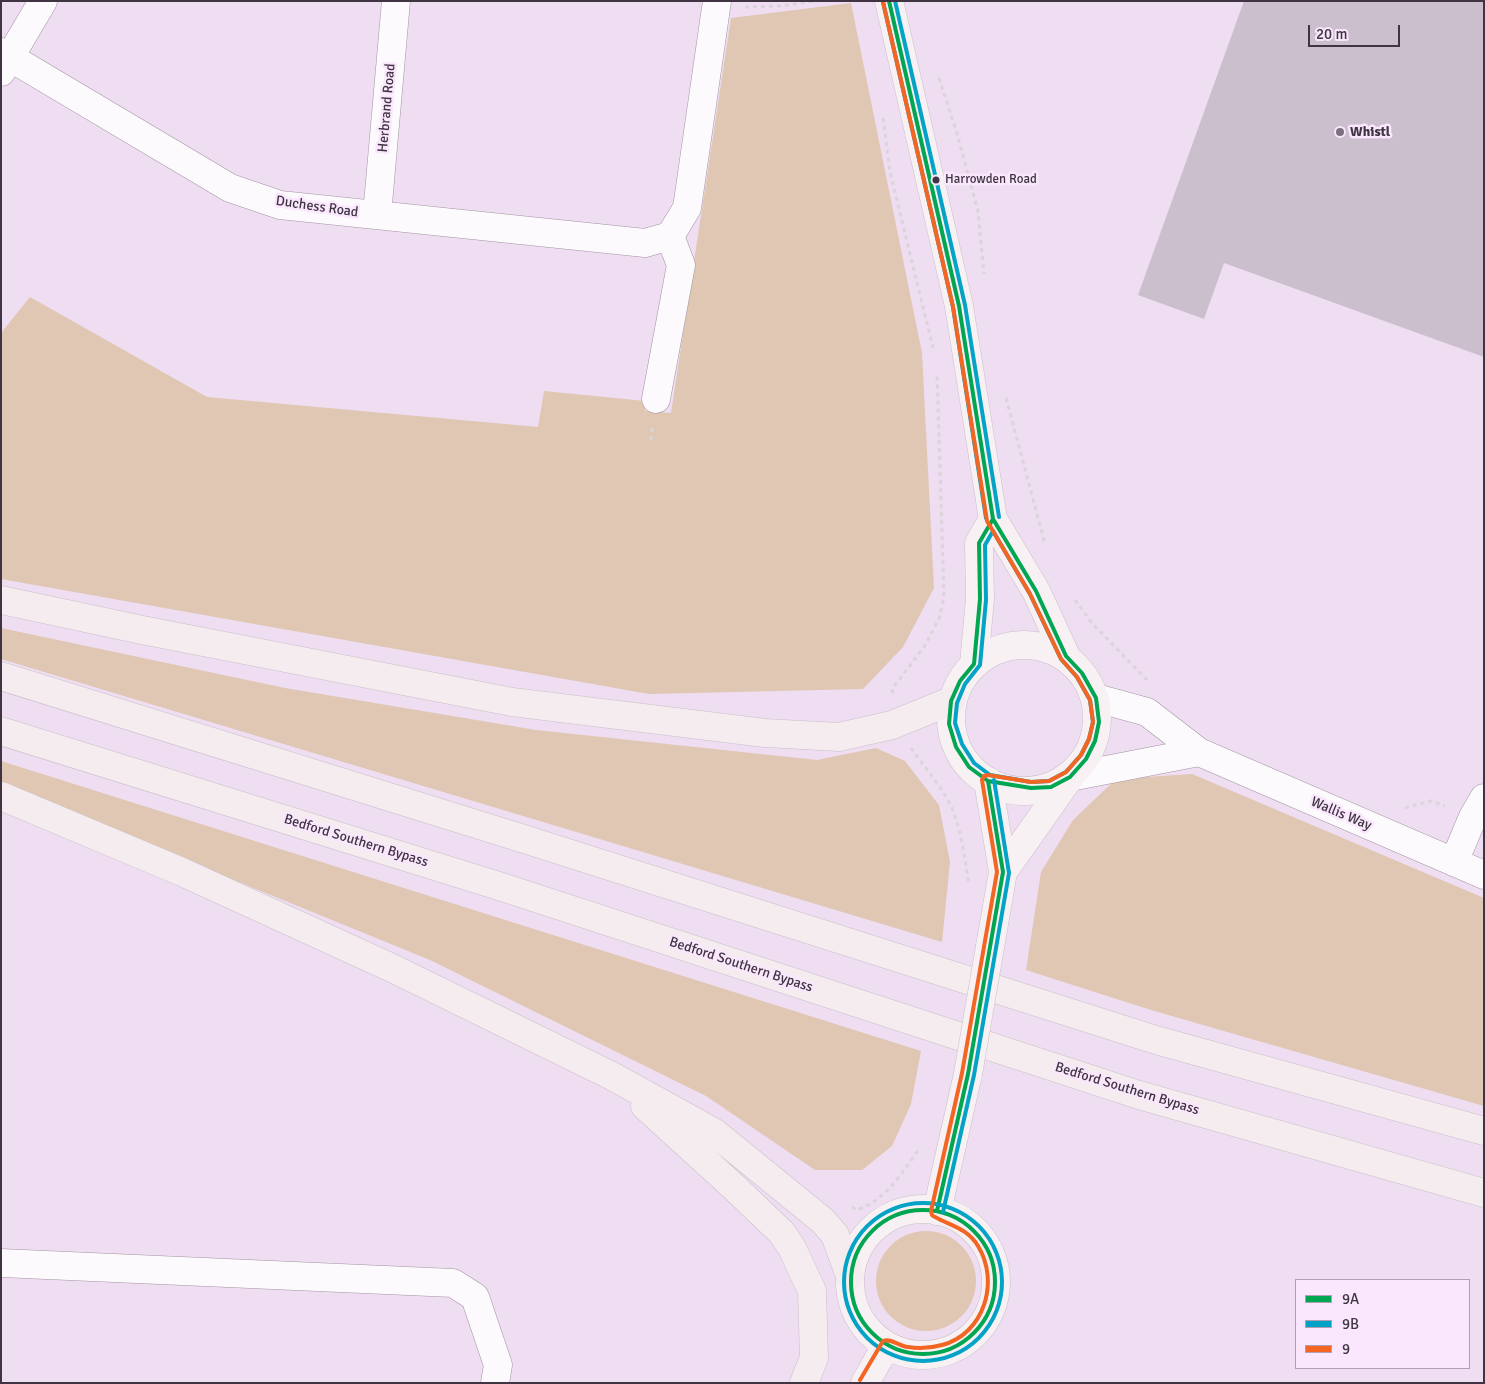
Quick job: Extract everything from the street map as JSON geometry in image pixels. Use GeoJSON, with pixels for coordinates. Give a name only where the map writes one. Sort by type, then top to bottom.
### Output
{"type":"FeatureCollection","features":[{"type":"Feature","properties":{"kind":"highway"},"geometry":{"type":"LineString","coordinates":[[1,600],[142,630],[512,702],[765,733],[839,737],[892,725],[951,701]]}},
{"type":"Feature","properties":{"kind":"highway"},"geometry":{"type":"LineString","coordinates":[[1,676],[496,830],[1156,1040],[1484,1131]]}},
{"type":"Feature","properties":{"kind":"highway","name":"Bedford Southern Bypass"},"geometry":{"type":"LineString","coordinates":[[1,730],[511,890],[1139,1095],[1484,1192]]}},
{"type":"Feature","properties":{"kind":"highway"},"geometry":{"type":"LineString","coordinates":[[1,796],[182,872],[392,968],[612,1076],[715,1133],[823,1222],[835,1235],[850,1276]]}},
{"type":"Feature","properties":{"kind":"highway"},"geometry":{"type":"LineString","coordinates":[[612,1076],[735,1188],[782,1233],[792,1248],[812,1291],[814,1358],[804,1383]]}},
{"type":"Feature","properties":{"kind":"main road"},"geometry":{"type":"LineString","coordinates":[[889,1],[959,306],[993,519],[1036,591],[1066,656],[1082,673],[1096,698],[1099,722],[1095,741],[1086,759],[1070,778],[1003,872]]}},
{"type":"Feature","properties":{"kind":"main road"},"geometry":{"type":"LineString","coordinates":[[974,664],[980,599],[979,543],[993,519]]}},
{"type":"Feature","properties":{"kind":"main road"},"geometry":{"type":"LineString","coordinates":[[1066,656],[1034,646],[1016,646],[993,652],[974,664],[960,681],[951,701],[949,724],[956,747],[969,767],[988,781],[1031,788],[1051,787],[1070,778]]}},
{"type":"Feature","properties":{"kind":"main road"},"geometry":{"type":"LineString","coordinates":[[937,1211],[968,1074],[1003,872],[988,781]]}},
{"type":"Feature","properties":{"kind":"main road"},"geometry":{"type":"LineString","coordinates":[[912,1210],[937,1211],[961,1220],[980,1237],[992,1258],[996,1284],[991,1308],[978,1330],[959,1346],[935,1354],[910,1354],[886,1346],[870,1333],[858,1316],[851,1297],[850,1276],[856,1252],[869,1232],[889,1217],[912,1210]]}},
{"type":"Feature","properties":{"kind":"main road"},"geometry":{"type":"LineString","coordinates":[[865,1383],[886,1346]]}},
{"type":"Feature","properties":{"kind":"street"},"geometry":{"type":"LineString","coordinates":[[4,61],[43,1]]}},
{"type":"Feature","properties":{"kind":"street","name":"Herbrand Road"},"geometry":{"type":"LineString","coordinates":[[377,215],[396,1]]}},
{"type":"Feature","properties":{"kind":"street"},"geometry":{"type":"LineString","coordinates":[[656,399],[682,265],[670,236],[687,208],[717,4]]}},
{"type":"Feature","properties":{"kind":"street","name":"Duchess Road"},"geometry":{"type":"LineString","coordinates":[[4,61],[230,188],[280,205],[645,243],[670,236]]}},
{"type":"Feature","properties":{"kind":"street","name":"Wallis Way"},"geometry":{"type":"LineString","coordinates":[[1096,698],[1148,712],[1199,752],[1484,876]]}},
{"type":"Feature","properties":{"kind":"street"},"geometry":{"type":"LineString","coordinates":[[1070,778],[1199,752]]}},
{"type":"Feature","properties":{"kind":"street"},"geometry":{"type":"LineString","coordinates":[[1454,862],[1473,817],[1484,798]]}},
{"type":"Feature","properties":{"kind":"street"},"geometry":{"type":"LineString","coordinates":[[1,1263],[453,1283],[475,1297],[498,1365],[495,1383]]}},
{"type":"Feature","properties":{"kind":"path"},"geometry":{"type":"LineString","coordinates":[[717,4],[780,6],[816,1]]}},
{"type":"Feature","properties":{"kind":"path"},"geometry":{"type":"LineString","coordinates":[[882,114],[890,172],[934,353]]}},
{"type":"Feature","properties":{"kind":"path"},"geometry":{"type":"LineString","coordinates":[[894,695],[892,689],[924,646],[938,619],[944,597],[937,372]]}},
{"type":"Feature","properties":{"kind":"path"},"geometry":{"type":"LineString","coordinates":[[1070,593],[1092,623],[1152,685]]}},
{"type":"Feature","properties":{"kind":"path"},"geometry":{"type":"LineString","coordinates":[[908,744],[938,785],[954,812],[964,851],[970,889]]}},
{"type":"Feature","properties":{"kind":"path"},"geometry":{"type":"LineString","coordinates":[[1400,809],[1431,802]]}},
{"type":"Feature","properties":{"kind":"path"},"geometry":{"type":"LineString","coordinates":[[847,1204],[857,1210],[864,1208],[886,1192],[924,1143]]}},
{"type":"Feature","properties":{"kind":"shaded area"},"geometry":{"type":"Polygon","coordinates":[[[851,3],[922,353],[934,588],[903,647],[863,689],[649,694],[1,579],[1,333],[30,297],[207,397],[538,427],[544,391],[645,401],[645,411],[671,413],[731,18],[851,3]]]}},
{"type":"Feature","properties":{"kind":"shaded area"},"geometry":{"type":"Polygon","coordinates":[[[1,628],[285,688],[536,730],[817,760],[876,748],[905,761],[939,805],[950,862],[942,942],[1,659],[1,628]]]}},
{"type":"Feature","properties":{"kind":"shaded area"},"geometry":{"type":"Polygon","coordinates":[[[1,761],[921,1051],[911,1104],[892,1146],[862,1170],[815,1170],[706,1096],[430,960],[1,785],[1,761]]]}},
{"type":"Feature","properties":{"kind":"shaded area"},"geometry":{"type":"Polygon","coordinates":[[[1192,774],[1484,898],[1484,1106],[1151,1010],[1026,970],[1041,872],[1073,820],[1116,779],[1192,774]]]}},
{"type":"Feature","properties":{"kind":"shaded area"},"geometry":{"type":"Polygon","coordinates":[[[926,1231],[936,1232],[954,1239],[968,1253],[975,1271],[975,1291],[968,1309],[954,1323],[936,1330],[926,1331],[916,1330],[898,1323],[884,1309],[877,1291],[876,1281],[877,1271],[884,1253],[898,1239],[916,1232],[926,1231]]]}},
{"type":"Feature","properties":{"kind":"building","name":"Whistl"},"geometry":{"type":"Polygon","coordinates":[[[1244,1],[1484,1],[1484,357],[1224,263],[1204,319],[1138,295],[1244,1]]]}},
{"type":"Feature","properties":{"kind":"transit line","name":"9A"},"geometry":{"type":"LineString","coordinates":[[889,1],[959,306],[993,519]]}},
{"type":"Feature","properties":{"kind":"transit line","name":"9B"},"geometry":{"type":"LineString","coordinates":[[895,1],[965,305],[999,517]]}},
{"type":"Feature","properties":{"kind":"transit line","name":"9B"},"geometry":{"type":"LineString","coordinates":[[883,2],[953,307],[986,518]]}},
{"type":"Feature","properties":{"kind":"transit line","name":"9"},"geometry":{"type":"LineString","coordinates":[[860,1380],[883,1341],[886,1340],[916,1348],[942,1345],[957,1339],[968,1330],[978,1318],[984,1305],[988,1275],[978,1246],[964,1231],[933,1216],[931,1211],[962,1073],[997,872],[982,780],[984,776],[988,775],[1031,782],[1049,781],[1066,772],[1081,755],[1089,739],[1093,722],[1090,700],[1077,677],[1061,659],[1030,594],[987,521],[953,307],[883,2]]}},
{"type":"Feature","properties":{"kind":"transit line","name":"9A"},"geometry":{"type":"LineString","coordinates":[[993,519],[1036,591],[1066,656],[1082,673],[1096,698],[1099,722],[1095,741],[1086,759],[1070,777],[1051,787],[1031,788],[988,781],[969,767],[956,747],[949,724],[951,701],[960,681],[974,664],[980,599],[979,543],[993,519]]}},
{"type":"Feature","properties":{"kind":"transit line","name":"9B"},"geometry":{"type":"LineString","coordinates":[[993,531],[1030,594],[1061,659],[1077,677],[1090,700],[1093,722],[1089,739],[1081,755],[1066,772],[1049,781],[1031,782],[990,775],[974,763],[962,744],[955,723],[957,703],[965,684],[980,665],[986,600],[985,545],[993,531]]}},
{"type":"Feature","properties":{"kind":"transit line","name":"9B"},"geometry":{"type":"LineString","coordinates":[[943,1212],[974,1075],[1009,873],[994,780]]}},
{"type":"Feature","properties":{"kind":"transit line","name":"9A"},"geometry":{"type":"LineString","coordinates":[[937,1211],[968,1074],[1003,872],[988,781]]}},
{"type":"Feature","properties":{"kind":"transit line","name":"9B"},"geometry":{"type":"LineString","coordinates":[[923,1203],[953,1209],[979,1226],[996,1252],[1002,1282],[996,1312],[979,1338],[953,1355],[923,1361],[893,1355],[867,1338],[850,1312],[844,1282],[850,1252],[867,1226],[893,1209],[923,1203]]}},
{"type":"Feature","properties":{"kind":"transit line","name":"9A"},"geometry":{"type":"LineString","coordinates":[[923,1210],[951,1215],[974,1231],[990,1254],[995,1282],[990,1310],[974,1333],[951,1349],[923,1354],[895,1349],[872,1333],[856,1310],[851,1282],[856,1254],[872,1231],[895,1215],[923,1210]]}},
{"type":"Feature","properties":{"kind":"place","name":"Whistl"},"geometry":{"type":"Point","coordinates":[1340,132]}},
{"type":"Feature","properties":{"kind":"place","name":"Harrowden Road"},"geometry":{"type":"Point","coordinates":[936,180]}}]}
